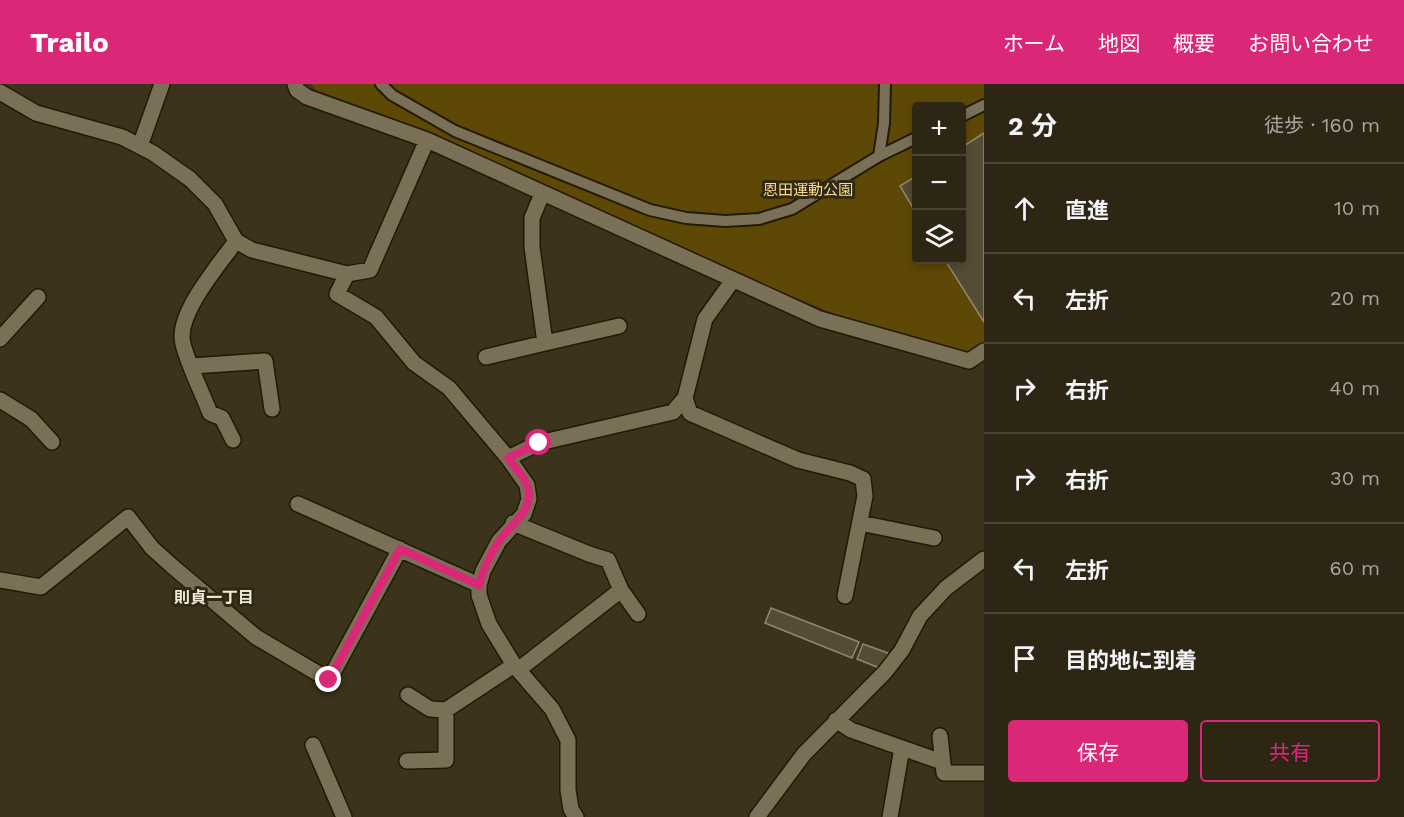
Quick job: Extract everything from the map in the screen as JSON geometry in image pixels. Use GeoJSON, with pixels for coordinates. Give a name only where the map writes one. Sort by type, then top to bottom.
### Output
{"type":"FeatureCollection","features":[{"type":"Feature","properties":{"kind":"street"},"geometry":{"type":"LineString","coordinates":[[140,146],[162,84]]}},
{"type":"Feature","properties":{"kind":"street"},"geometry":{"type":"LineString","coordinates":[[295,84],[297,90],[307,97],[427,140],[820,319],[969,361],[984,351]]}},
{"type":"Feature","properties":{"kind":"street"},"geometry":{"type":"LineString","coordinates":[[0,92],[36,113],[122,137],[140,146],[190,179],[215,204],[236,241],[252,250],[346,274],[370,270],[427,140]]}},
{"type":"Feature","properties":{"kind":"street"},"geometry":{"type":"LineString","coordinates":[[542,194],[532,218],[532,247],[545,343]]}},
{"type":"Feature","properties":{"kind":"street"},"geometry":{"type":"LineString","coordinates":[[233,440],[222,418],[210,413],[182,343],[182,328],[188,310],[236,241]]}},
{"type":"Feature","properties":{"kind":"street"},"geometry":{"type":"LineString","coordinates":[[346,274],[338,294],[376,317],[414,363],[449,388],[508,458],[527,485],[529,499],[524,514],[513,523],[499,541],[483,571],[479,595],[489,624],[516,668],[552,709],[568,740],[568,790],[571,809],[576,817]]}},
{"type":"Feature","properties":{"kind":"street"},"geometry":{"type":"LineString","coordinates":[[508,458],[539,443],[673,412],[685,398],[705,319],[733,280]]}},
{"type":"Feature","properties":{"kind":"street"},"geometry":{"type":"LineString","coordinates":[[0,339],[38,297]]}},
{"type":"Feature","properties":{"kind":"street"},"geometry":{"type":"LineString","coordinates":[[486,357],[619,326]]}},
{"type":"Feature","properties":{"kind":"street"},"geometry":{"type":"LineString","coordinates":[[192,366],[265,361],[272,409]]}},
{"type":"Feature","properties":{"kind":"street"},"geometry":{"type":"LineString","coordinates":[[685,398],[690,413],[798,460],[850,473],[863,479],[866,496],[845,596]]}},
{"type":"Feature","properties":{"kind":"street"},"geometry":{"type":"LineString","coordinates":[[0,400],[31,419],[52,442]]}},
{"type":"Feature","properties":{"kind":"street"},"geometry":{"type":"LineString","coordinates":[[298,504],[479,585]]}},
{"type":"Feature","properties":{"kind":"street"},"geometry":{"type":"LineString","coordinates":[[0,580],[41,587],[128,517],[152,548],[256,637],[329,680],[400,549]]}},
{"type":"Feature","properties":{"kind":"street"},"geometry":{"type":"LineString","coordinates":[[513,523],[608,560],[621,590],[638,614]]}},
{"type":"Feature","properties":{"kind":"street"},"geometry":{"type":"LineString","coordinates":[[860,523],[934,538]]}},
{"type":"Feature","properties":{"kind":"street"},"geometry":{"type":"LineString","coordinates":[[757,817],[804,754],[885,672],[902,650],[920,616],[946,588],[984,559]]}},
{"type":"Feature","properties":{"kind":"street"},"geometry":{"type":"LineString","coordinates":[[408,695],[430,709],[446,710],[516,668],[621,590]]}},
{"type":"Feature","properties":{"kind":"street"},"geometry":{"type":"LineString","coordinates":[[407,761],[446,760],[446,710]]}},
{"type":"Feature","properties":{"kind":"street"},"geometry":{"type":"LineString","coordinates":[[836,720],[851,730],[942,762]]}},
{"type":"Feature","properties":{"kind":"street"},"geometry":{"type":"LineString","coordinates":[[940,736],[944,773],[984,773]]}},
{"type":"Feature","properties":{"kind":"street"},"geometry":{"type":"LineString","coordinates":[[313,745],[344,817]]}},
{"type":"Feature","properties":{"kind":"street"},"geometry":{"type":"LineString","coordinates":[[890,817],[902,748]]}},
{"type":"Feature","properties":{"kind":"lane"},"geometry":{"type":"LineString","coordinates":[[381,84],[392,95],[455,131],[650,210],[686,218],[725,221],[759,219],[792,209],[879,156],[912,140]]}},
{"type":"Feature","properties":{"kind":"lane"},"geometry":{"type":"LineString","coordinates":[[879,156],[884,123],[885,84]]}},
{"type":"Feature","properties":{"kind":"lane"},"geometry":{"type":"LineString","coordinates":[[966,114],[984,105]]}},
{"type":"Feature","properties":{"kind":"green space","name":"恩田運動公園"},"geometry":{"type":"Polygon","coordinates":[[[311,84],[984,84],[984,343],[969,353],[835,314],[735,273],[431,132],[316,90],[311,84]]]}},
{"type":"Feature","properties":{"kind":"building"},"geometry":{"type":"Polygon","coordinates":[[[984,133],[984,322],[948,264],[966,264],[966,144],[984,133]]]}},
{"type":"Feature","properties":{"kind":"building"},"geometry":{"type":"Polygon","coordinates":[[[912,178],[912,206],[900,186],[912,178]]]}},
{"type":"Feature","properties":{"kind":"building"},"geometry":{"type":"Polygon","coordinates":[[[771,608],[859,642],[852,658],[765,623],[771,608]]]}},
{"type":"Feature","properties":{"kind":"building"},"geometry":{"type":"Polygon","coordinates":[[[863,644],[888,653],[882,669],[857,659],[863,644]]]}},
{"type":"Feature","properties":{"kind":"district","name":"則貞一丁目"},"geometry":{"type":"Point","coordinates":[214,597]}},
{"type":"Feature","properties":{"kind":"route"},"geometry":{"type":"LineString","coordinates":[[329,680],[400,549],[479,585],[483,571],[499,541],[513,523],[524,514],[529,499],[527,485],[508,458],[539,443]]}}]}
